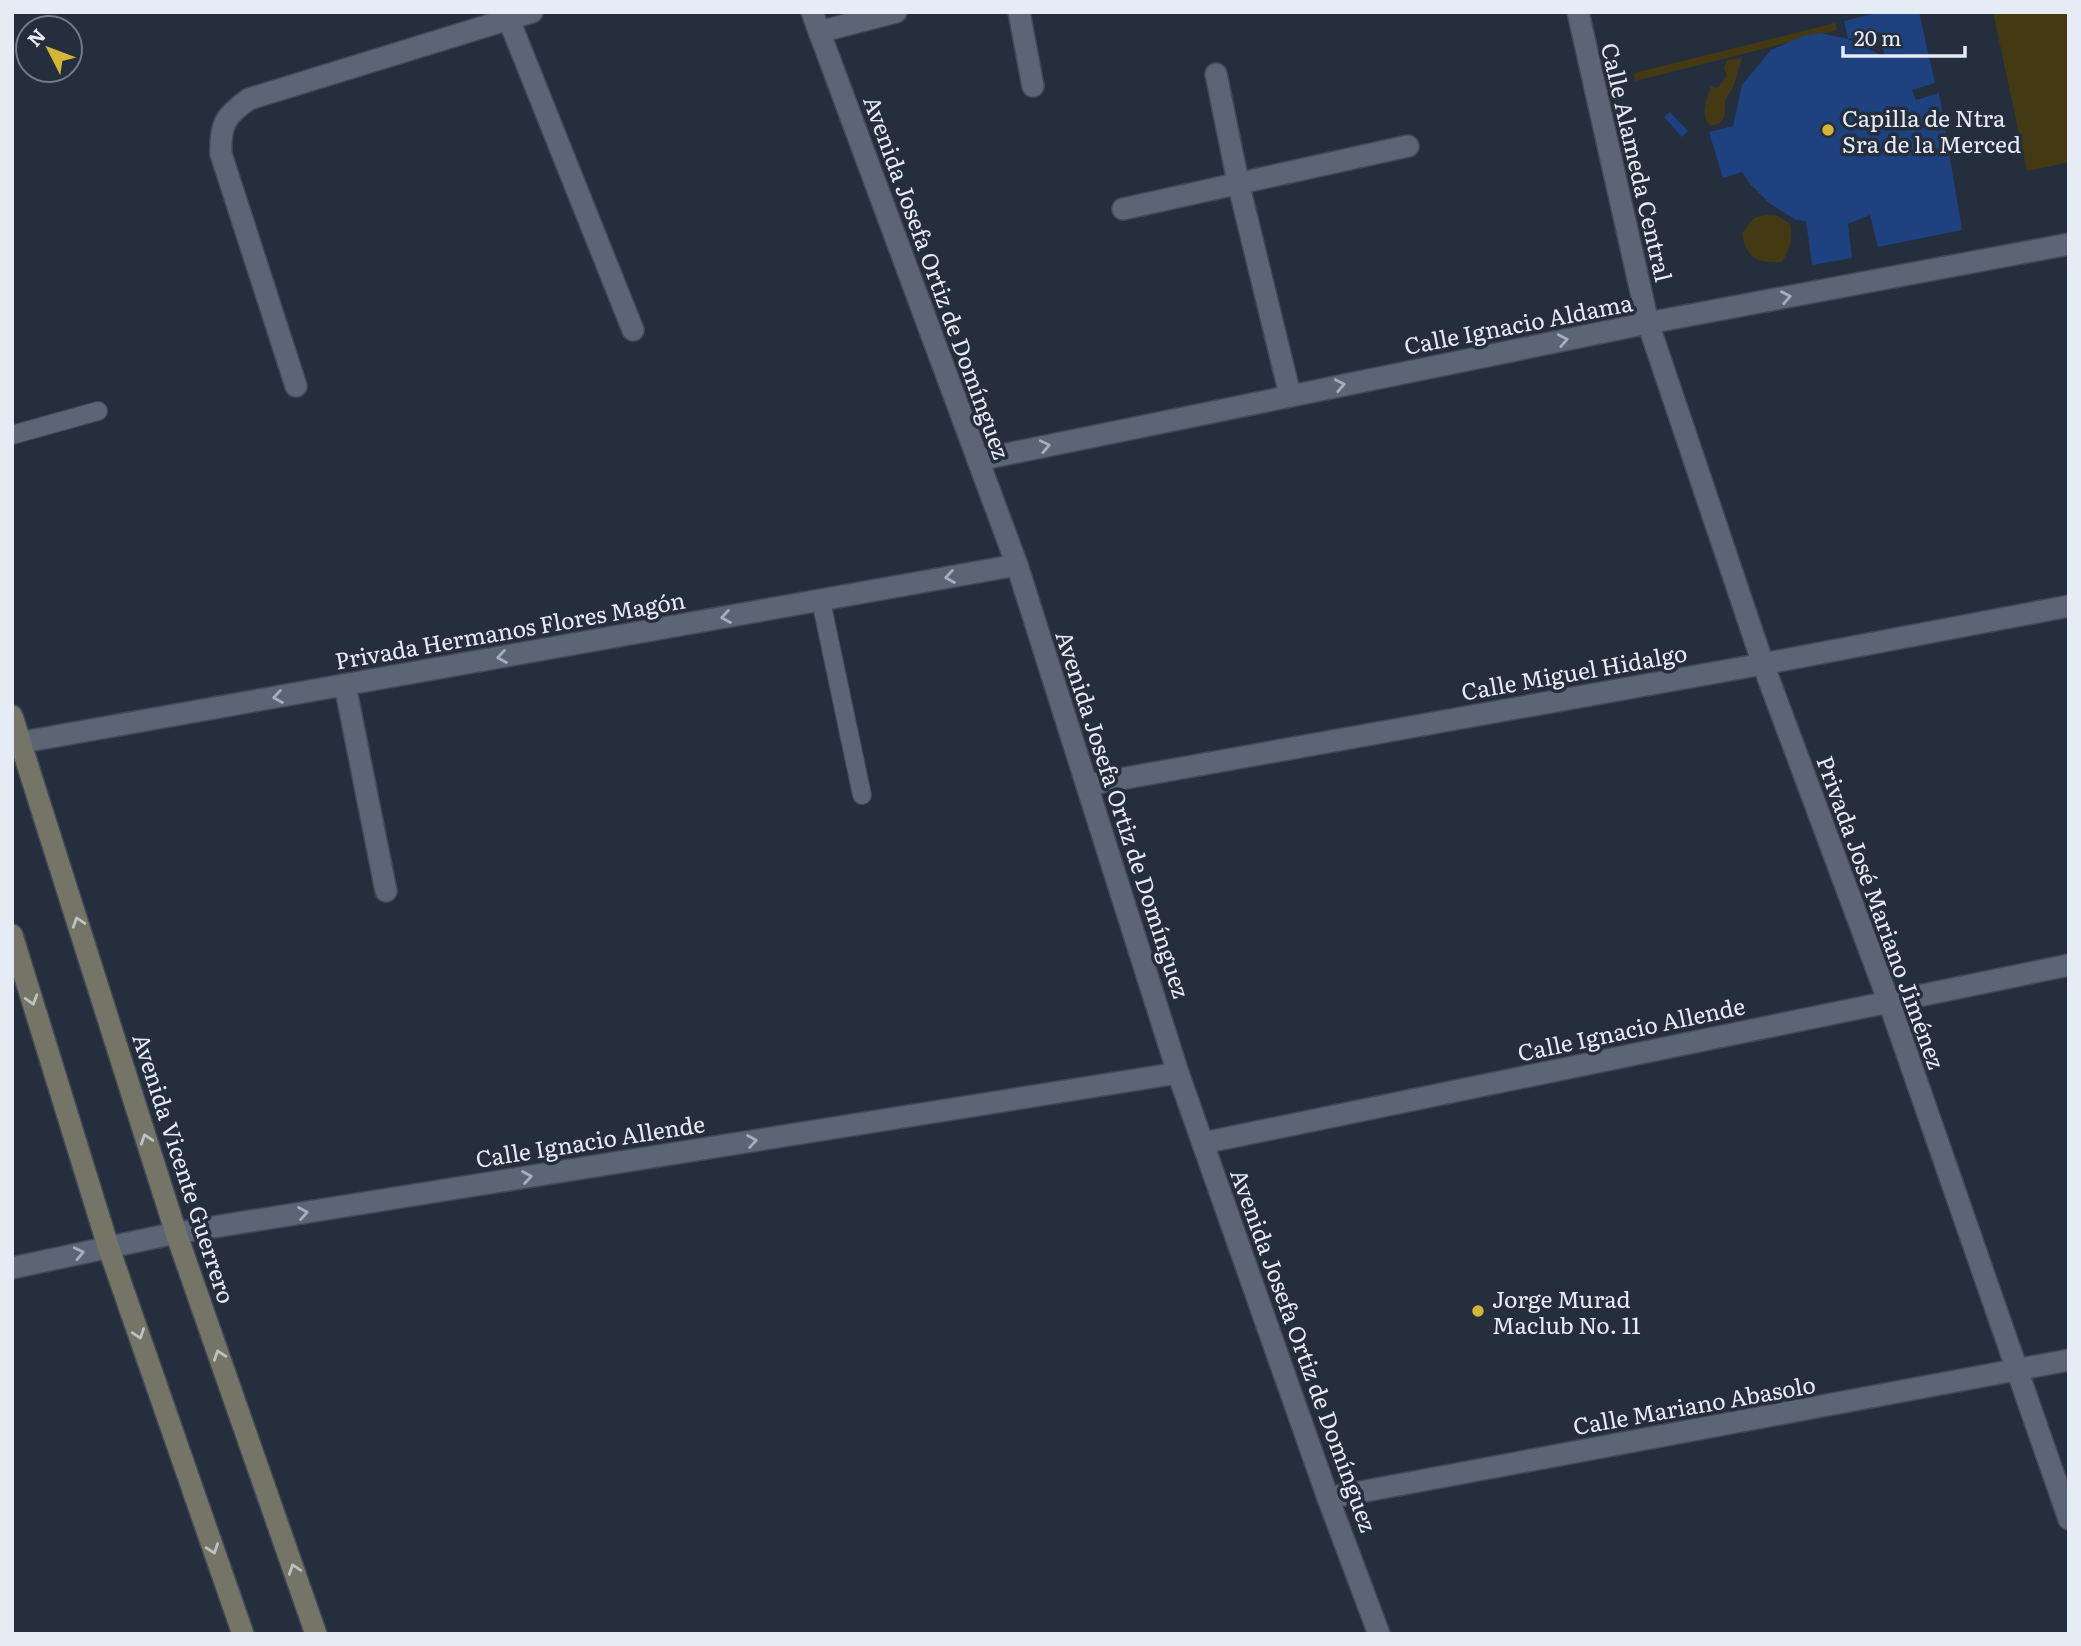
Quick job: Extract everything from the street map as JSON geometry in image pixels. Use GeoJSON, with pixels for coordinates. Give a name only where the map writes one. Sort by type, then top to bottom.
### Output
{"type":"FeatureCollection","features":[{"type":"Feature","properties":{"kind":"main road","name":"Avenida Vicente Guerrero"},"geometry":{"type":"LineString","coordinates":[[12,716],[17,743],[176,1233],[316,1634]]}},
{"type":"Feature","properties":{"kind":"main road"},"geometry":{"type":"LineString","coordinates":[[12,935],[108,1246],[243,1634]]}},
{"type":"Feature","properties":{"kind":"street"},"geometry":{"type":"LineString","coordinates":[[296,386],[221,154],[220,132],[230,112],[249,100],[532,12]]}},
{"type":"Feature","properties":{"kind":"street"},"geometry":{"type":"LineString","coordinates":[[816,22],[896,12]]}},
{"type":"Feature","properties":{"kind":"street"},"geometry":{"type":"LineString","coordinates":[[1018,12],[1033,86]]}},
{"type":"Feature","properties":{"kind":"street","name":"Calle Alameda Central"},"geometry":{"type":"LineString","coordinates":[[1578,12],[1648,323]]}},
{"type":"Feature","properties":{"kind":"street"},"geometry":{"type":"LineString","coordinates":[[509,20],[633,330]]}},
{"type":"Feature","properties":{"kind":"street","name":"Avenida Josefa Ortiz de Domínguez"},"geometry":{"type":"LineString","coordinates":[[816,22],[1017,565],[1178,1073],[1328,1498],[1379,1634]]}},
{"type":"Feature","properties":{"kind":"street"},"geometry":{"type":"LineString","coordinates":[[1216,75],[1238,183],[1290,396]]}},
{"type":"Feature","properties":{"kind":"street"},"geometry":{"type":"LineString","coordinates":[[1123,209],[1408,146]]}},
{"type":"Feature","properties":{"kind":"street","name":"Calle Ignacio Aldama"},"geometry":{"type":"LineString","coordinates":[[978,460],[1648,323],[2069,244]]}},
{"type":"Feature","properties":{"kind":"street","name":"Privada José Mariano Jiménez"},"geometry":{"type":"LineString","coordinates":[[1648,323],[1763,664],[1889,1002],[2069,1519]]}},
{"type":"Feature","properties":{"kind":"street","name":"Privada Hermanos Flores Magón"},"geometry":{"type":"LineString","coordinates":[[17,743],[1017,565]]}},
{"type":"Feature","properties":{"kind":"street","name":"Calle Miguel Hidalgo"},"geometry":{"type":"LineString","coordinates":[[1087,785],[1763,664],[2069,606]]}},
{"type":"Feature","properties":{"kind":"street"},"geometry":{"type":"LineString","coordinates":[[345,685],[386,891]]}},
{"type":"Feature","properties":{"kind":"street","name":"Calle Ignacio Allende"},"geometry":{"type":"LineString","coordinates":[[1203,1143],[2069,965]]}},
{"type":"Feature","properties":{"kind":"street","name":"Calle Ignacio Allende"},"geometry":{"type":"LineString","coordinates":[[12,1268],[176,1233],[1178,1073]]}},
{"type":"Feature","properties":{"kind":"street","name":"Calle Mariano Abasolo"},"geometry":{"type":"LineString","coordinates":[[1328,1498],[2069,1360]]}},
{"type":"Feature","properties":{"kind":"lane"},"geometry":{"type":"LineString","coordinates":[[12,435],[97,411]]}},
{"type":"Feature","properties":{"kind":"lane"},"geometry":{"type":"LineString","coordinates":[[821,601],[862,795]]}},
{"type":"Feature","properties":{"kind":"shaded area"},"geometry":{"type":"Polygon","coordinates":[[[1993,12],[2069,12],[2069,162],[2027,171],[1993,12]]]}},
{"type":"Feature","properties":{"kind":"shaded area"},"geometry":{"type":"Polygon","coordinates":[[[1835,23],[1837,30],[1635,81],[1634,73],[1835,23]]]}},
{"type":"Feature","properties":{"kind":"shaded area"},"geometry":{"type":"Polygon","coordinates":[[[1742,58],[1734,85],[1725,101],[1725,115],[1720,123],[1711,126],[1707,122],[1705,112],[1711,86],[1718,88],[1727,75],[1724,68],[1727,60],[1742,58]]]}},
{"type":"Feature","properties":{"kind":"shaded area"},"geometry":{"type":"Polygon","coordinates":[[[1778,216],[1790,224],[1790,244],[1782,262],[1759,260],[1746,249],[1742,233],[1754,218],[1778,216]]]}},
{"type":"Feature","properties":{"kind":"building","name":"Capilla de Ntra Sra de la Merced"},"geometry":{"type":"Polygon","coordinates":[[[1881,12],[1919,12],[1935,83],[1912,90],[1916,100],[1939,93],[1962,230],[1878,247],[1870,215],[1848,224],[1852,258],[1812,265],[1806,221],[1796,220],[1769,203],[1742,172],[1723,178],[1709,132],[1733,126],[1742,85],[1771,50],[1803,36],[1820,33],[1848,39],[1844,21],[1881,12]],[[1879,32],[1848,39],[1885,57],[1879,32]]]}},
{"type":"Feature","properties":{"kind":"building"},"geometry":{"type":"Polygon","coordinates":[[[1670,112],[1688,131],[1682,137],[1664,117],[1670,112]]]}},
{"type":"Feature","properties":{"kind":"place","name":"Capilla de Ntra Sra de la Merced"},"geometry":{"type":"Point","coordinates":[1828,130]}},
{"type":"Feature","properties":{"kind":"place","name":"Jorge Murad Maclub No. 11"},"geometry":{"type":"Point","coordinates":[1478,1311]}}]}
